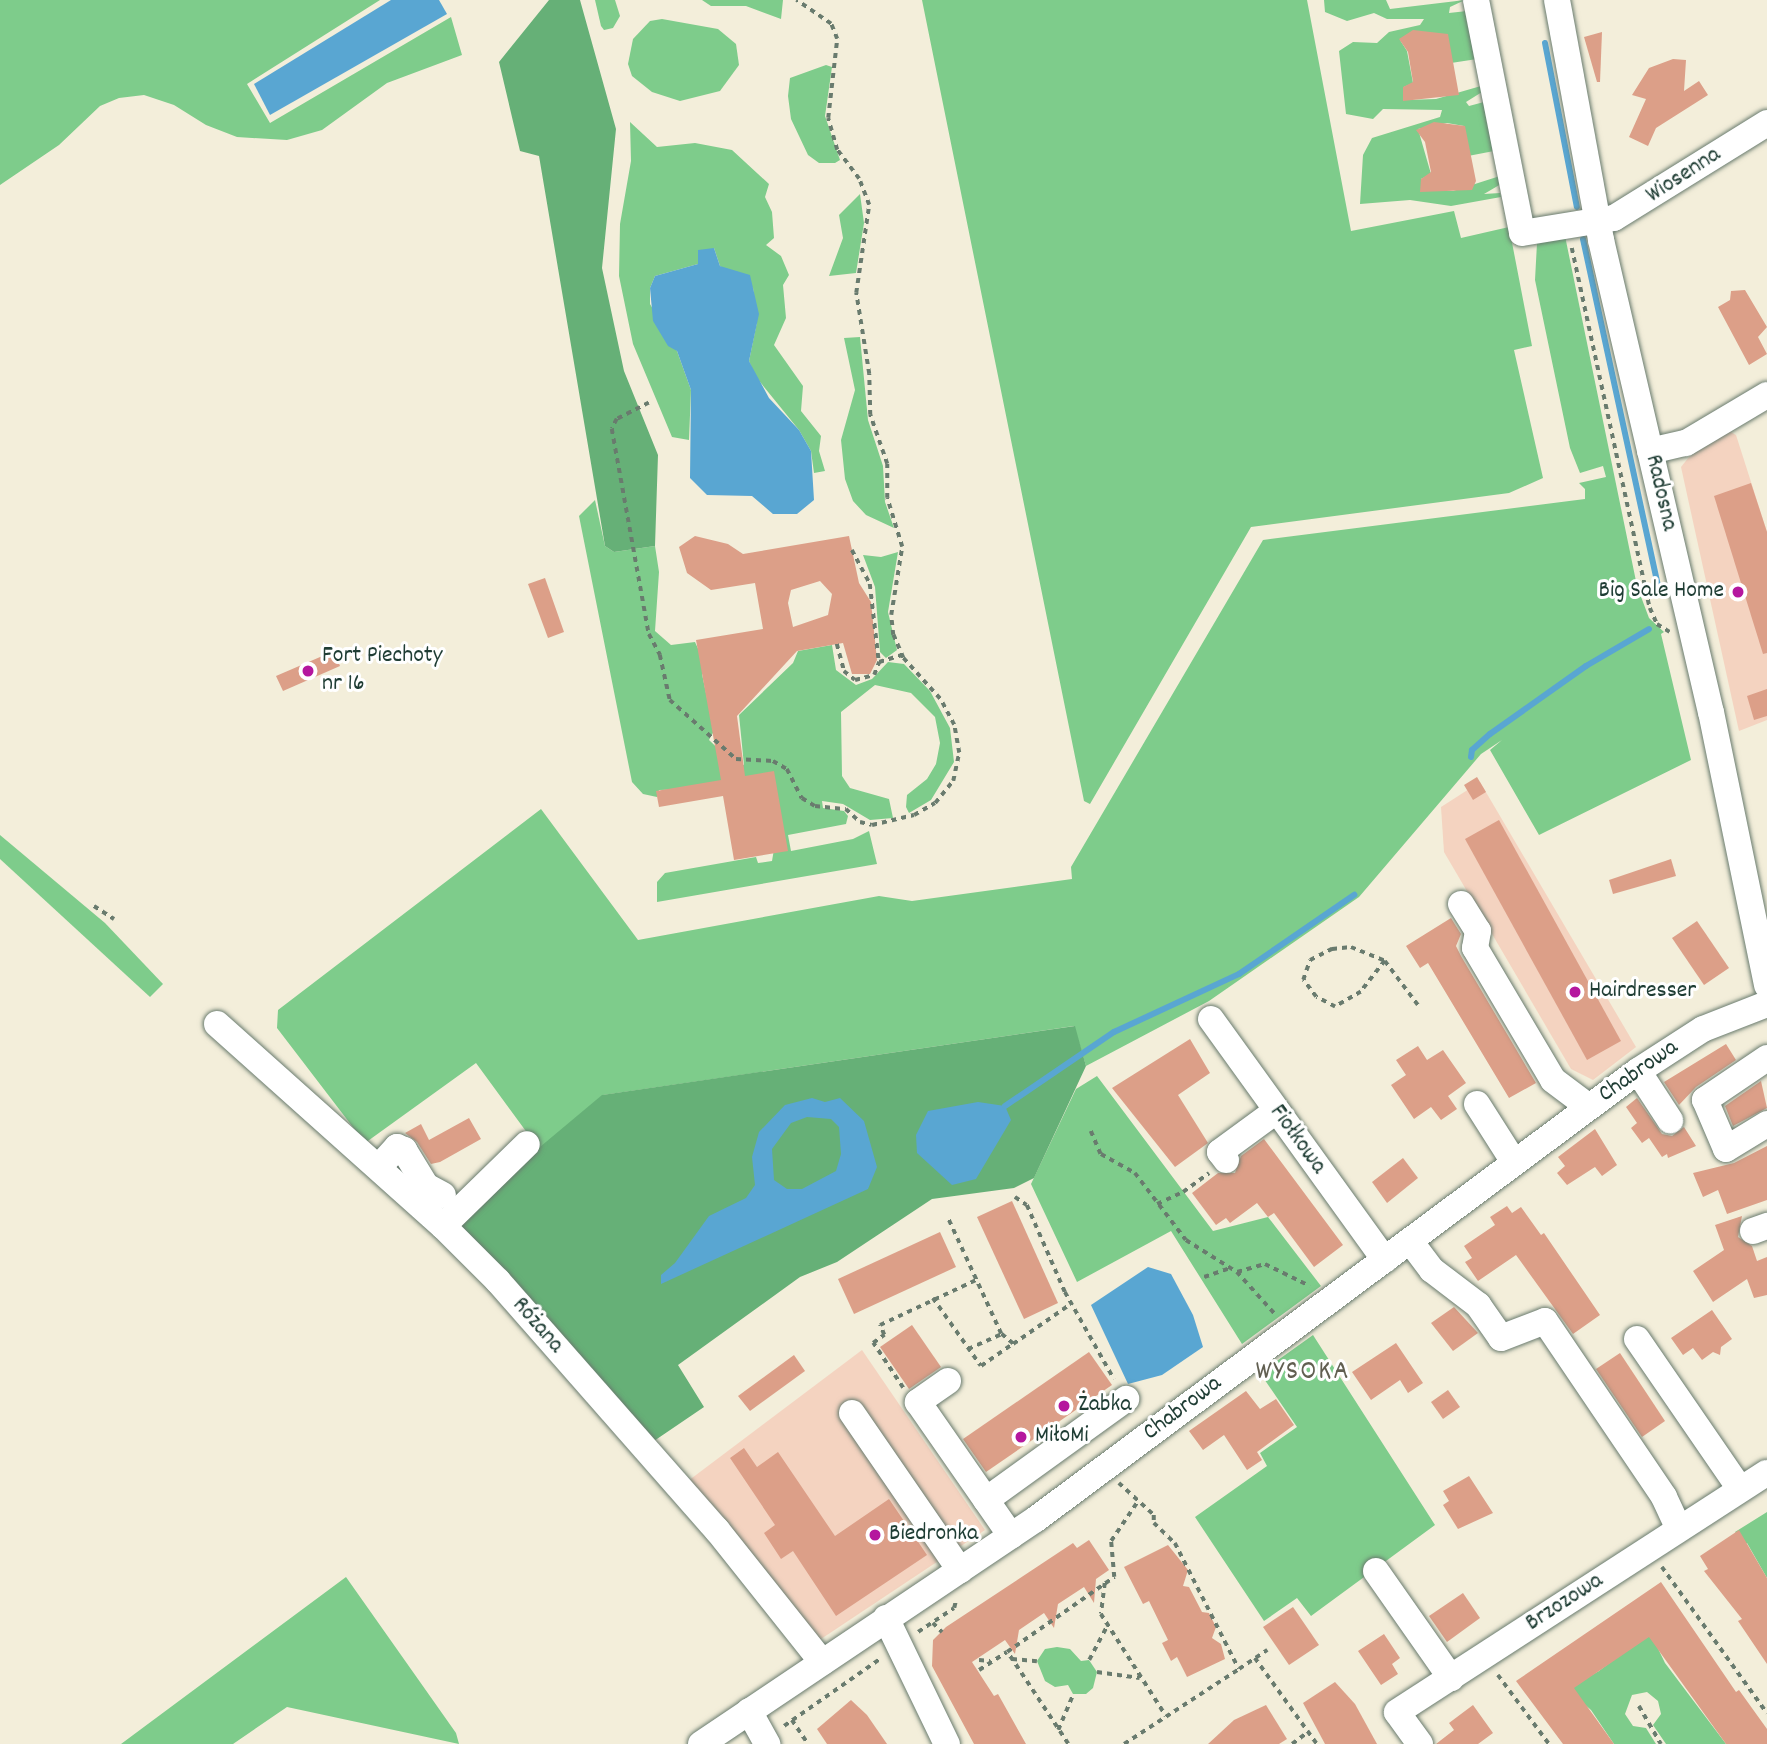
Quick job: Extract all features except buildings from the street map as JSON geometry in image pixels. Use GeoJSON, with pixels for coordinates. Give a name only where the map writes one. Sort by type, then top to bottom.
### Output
{"type":"FeatureCollection","features":[{"type":"Feature","properties":{"kind":"street","name":"Wiosenna"},"geometry":{"type":"LineString","coordinates":[[1476,0],[1522,233],[1598,220],[1633,208],[1767,123]]}},
{"type":"Feature","properties":{"kind":"street","name":"Radosna"},"geometry":{"type":"LineString","coordinates":[[1557,0],[1598,220],[1711,712],[1767,985]]}},
{"type":"Feature","properties":{"kind":"street"},"geometry":{"type":"LineString","coordinates":[[1650,451],[1686,443],[1767,395]]}},
{"type":"Feature","properties":{"kind":"street"},"geometry":{"type":"LineString","coordinates":[[1461,904],[1478,931],[1475,948],[1553,1080],[1589,1107]]}},
{"type":"Feature","properties":{"kind":"street","name":"Chabrowa"},"geometry":{"type":"LineString","coordinates":[[701,1744],[887,1618],[959,1583],[1011,1536],[1638,1071],[1709,1026],[1767,1004]]}},
{"type":"Feature","properties":{"kind":"street","name":"Fiołkowa"},"geometry":{"type":"LineString","coordinates":[[1210,1019],[1385,1260]]}},
{"type":"Feature","properties":{"kind":"street","name":"Różana"},"geometry":{"type":"LineString","coordinates":[[217,1024],[443,1226],[666,1472],[822,1662]]}},
{"type":"Feature","properties":{"kind":"street"},"geometry":{"type":"LineString","coordinates":[[1767,1058],[1705,1100],[1726,1149],[1767,1124]]}},
{"type":"Feature","properties":{"kind":"street"},"geometry":{"type":"LineString","coordinates":[[1638,1071],[1670,1120]]}},
{"type":"Feature","properties":{"kind":"street"},"geometry":{"type":"LineString","coordinates":[[1476,1104],[1514,1162]]}},
{"type":"Feature","properties":{"kind":"street"},"geometry":{"type":"LineString","coordinates":[[1226,1160],[1220,1152],[1276,1111]]}},
{"type":"Feature","properties":{"kind":"street"},"geometry":{"type":"LineString","coordinates":[[443,1226],[527,1144]]}},
{"type":"Feature","properties":{"kind":"street"},"geometry":{"type":"LineString","coordinates":[[379,1167],[397,1147],[404,1150],[426,1186],[443,1195]]}},
{"type":"Feature","properties":{"kind":"street"},"geometry":{"type":"LineString","coordinates":[[1410,1241],[1432,1270],[1478,1305],[1501,1338],[1545,1321],[1664,1497],[1679,1529]]}},
{"type":"Feature","properties":{"kind":"street"},"geometry":{"type":"LineString","coordinates":[[1637,1339],[1740,1489]]}},
{"type":"Feature","properties":{"kind":"street"},"geometry":{"type":"LineString","coordinates":[[948,1381],[918,1402],[1011,1536]]}},
{"type":"Feature","properties":{"kind":"street"},"geometry":{"type":"LineString","coordinates":[[986,1500],[1126,1399]]}},
{"type":"Feature","properties":{"kind":"street"},"geometry":{"type":"LineString","coordinates":[[852,1413],[959,1583]]}},
{"type":"Feature","properties":{"kind":"street","name":"Brzozowa"},"geometry":{"type":"LineString","coordinates":[[1420,1744],[1396,1712],[1767,1473]]}},
{"type":"Feature","properties":{"kind":"street"},"geometry":{"type":"LineString","coordinates":[[1376,1571],[1451,1678]]}},
{"type":"Feature","properties":{"kind":"street"},"geometry":{"type":"LineString","coordinates":[[887,1618],[947,1744]]}},
{"type":"Feature","properties":{"kind":"street"},"geometry":{"type":"LineString","coordinates":[[749,1711],[766,1744]]}},
{"type":"Feature","properties":{"kind":"path"},"geometry":{"type":"LineString","coordinates":[[649,403],[617,419],[612,429],[649,634],[660,655],[670,700],[736,759],[773,761],[788,769],[802,799],[816,806],[846,809],[860,822],[872,825],[914,815],[935,803],[953,781],[959,753],[954,724],[940,699],[902,655],[891,615],[902,547],[887,498],[887,464],[870,415],[869,374],[856,293],[869,205],[859,179],[837,150],[828,118],[837,39],[831,24],[796,0]]}},
{"type":"Feature","properties":{"kind":"path"},"geometry":{"type":"LineString","coordinates":[[1567,225],[1650,608],[1657,624],[1670,632]]}},
{"type":"Feature","properties":{"kind":"path"},"geometry":{"type":"LineString","coordinates":[[837,644],[844,671],[855,680],[874,675],[879,662],[870,584],[852,550]]}},
{"type":"Feature","properties":{"kind":"path"},"geometry":{"type":"LineString","coordinates":[[879,662],[902,655]]}},
{"type":"Feature","properties":{"kind":"path"},"geometry":{"type":"LineString","coordinates":[[94,906],[114,919]]}},
{"type":"Feature","properties":{"kind":"path"},"geometry":{"type":"LineString","coordinates":[[1385,961],[1361,992],[1335,1007],[1316,997],[1303,980],[1310,960],[1341,947],[1364,950],[1385,961],[1418,1005]]}},
{"type":"Feature","properties":{"kind":"path"},"geometry":{"type":"LineString","coordinates":[[1091,1131],[1101,1154],[1135,1173],[1186,1240],[1237,1272],[1270,1311],[1284,1319]]}},
{"type":"Feature","properties":{"kind":"path"},"geometry":{"type":"LineString","coordinates":[[1157,1204],[1183,1192]]}},
{"type":"Feature","properties":{"kind":"path"},"geometry":{"type":"LineString","coordinates":[[1015,1197],[1027,1205],[1072,1303],[1126,1399]]}},
{"type":"Feature","properties":{"kind":"path"},"geometry":{"type":"LineString","coordinates":[[948,1219],[1001,1334],[1013,1344]]}},
{"type":"Feature","properties":{"kind":"path"},"geometry":{"type":"LineString","coordinates":[[1237,1272],[1265,1264],[1300,1278],[1320,1294]]}},
{"type":"Feature","properties":{"kind":"path"},"geometry":{"type":"LineString","coordinates":[[1203,1277],[1230,1268]]}},
{"type":"Feature","properties":{"kind":"path"},"geometry":{"type":"LineString","coordinates":[[909,1397],[873,1343],[884,1335],[880,1325],[976,1280]]}},
{"type":"Feature","properties":{"kind":"path"},"geometry":{"type":"LineString","coordinates":[[933,1298],[981,1366],[1072,1303]]}},
{"type":"Feature","properties":{"kind":"path"},"geometry":{"type":"LineString","coordinates":[[968,1349],[1001,1334]]}},
{"type":"Feature","properties":{"kind":"path"},"geometry":{"type":"LineString","coordinates":[[1117,1482],[1138,1501],[1175,1543],[1239,1669]]}},
{"type":"Feature","properties":{"kind":"path"},"geometry":{"type":"LineString","coordinates":[[979,1670],[1114,1577],[1111,1541],[1138,1501]]}},
{"type":"Feature","properties":{"kind":"path"},"geometry":{"type":"LineString","coordinates":[[1649,1549],[1767,1713]]}},
{"type":"Feature","properties":{"kind":"path"},"geometry":{"type":"LineString","coordinates":[[916,1633],[954,1608],[959,1583]]}},
{"type":"Feature","properties":{"kind":"path"},"geometry":{"type":"LineString","coordinates":[[1105,1583],[1101,1614],[1166,1716]]}},
{"type":"Feature","properties":{"kind":"path"},"geometry":{"type":"LineString","coordinates":[[933,1622],[942,1632]]}},
{"type":"Feature","properties":{"kind":"path"},"geometry":{"type":"LineString","coordinates":[[1089,1660],[1108,1625]]}},
{"type":"Feature","properties":{"kind":"path"},"geometry":{"type":"LineString","coordinates":[[1124,1744],[1267,1650]]}},
{"type":"Feature","properties":{"kind":"path"},"geometry":{"type":"LineString","coordinates":[[1007,1652],[1068,1744]]}},
{"type":"Feature","properties":{"kind":"path"},"geometry":{"type":"LineString","coordinates":[[1483,1657],[1549,1744]]}},
{"type":"Feature","properties":{"kind":"path"},"geometry":{"type":"LineString","coordinates":[[1011,1658],[1037,1661]]}},
{"type":"Feature","properties":{"kind":"path"},"geometry":{"type":"LineString","coordinates":[[1255,1658],[1317,1744]]}},
{"type":"Feature","properties":{"kind":"path"},"geometry":{"type":"LineString","coordinates":[[979,1660],[992,1662]]}},
{"type":"Feature","properties":{"kind":"path"},"geometry":{"type":"LineString","coordinates":[[1097,1672],[1142,1678]]}},
{"type":"Feature","properties":{"kind":"path"},"geometry":{"type":"LineString","coordinates":[[1058,1730],[1073,1694]]}},
{"type":"Feature","properties":{"kind":"path"},"geometry":{"type":"LineString","coordinates":[[1639,1706],[1661,1744]]}},
{"type":"Feature","properties":{"kind":"path"},"geometry":{"type":"LineString","coordinates":[[792,1720],[808,1744]]}},
{"type":"Feature","properties":{"kind":"path"},"geometry":{"type":"LineString","coordinates":[[1292,1744],[1308,1732]]}},
{"type":"Feature","properties":{"kind":"shaded area","name":"Big Sale Home"},"geometry":{"type":"Polygon","coordinates":[[[1729,431],[1736,435],[1767,532],[1767,720],[1739,731],[1681,467],[1689,457],[1729,431]]]}},
{"type":"Feature","properties":{"kind":"shaded area"},"geometry":{"type":"Polygon","coordinates":[[[1480,782],[1636,1047],[1593,1080],[1571,1069],[1444,852],[1441,807],[1480,782]]]}},
{"type":"Feature","properties":{"kind":"shaded area"},"geometry":{"type":"Polygon","coordinates":[[[862,1350],[985,1530],[818,1641],[688,1481],[862,1350]]]}},
{"type":"Feature","properties":{"kind":"green space"},"geometry":{"type":"Polygon","coordinates":[[[0,0],[380,0],[247,84],[270,123],[451,17],[462,55],[387,83],[322,130],[287,140],[237,137],[206,125],[174,105],[144,95],[119,98],[100,106],[59,145],[0,185],[0,0]]]}},
{"type":"Feature","properties":{"kind":"green space"},"geometry":{"type":"Polygon","coordinates":[[[549,0],[580,0],[616,129],[602,268],[624,371],[658,455],[655,546],[614,552],[605,546],[539,156],[520,151],[499,62],[549,0]]]}},
{"type":"Feature","properties":{"kind":"green space"},"geometry":{"type":"Polygon","coordinates":[[[595,0],[615,0],[620,16],[613,28],[604,30],[601,26],[595,0]]]}},
{"type":"Feature","properties":{"kind":"green space"},"geometry":{"type":"Polygon","coordinates":[[[702,0],[783,0],[781,19],[746,6],[711,6],[702,0]]]}},
{"type":"Feature","properties":{"kind":"green space"},"geometry":{"type":"Polygon","coordinates":[[[922,0],[1307,0],[1351,231],[1454,211],[1461,238],[1509,227],[1532,346],[1514,350],[1543,478],[1509,493],[1251,527],[1090,804],[1084,801],[922,0]]]}},
{"type":"Feature","properties":{"kind":"green space"},"geometry":{"type":"Polygon","coordinates":[[[1324,0],[1386,0],[1390,9],[1465,0],[1450,7],[1449,13],[1467,11],[1477,59],[1451,63],[1400,40],[1407,51],[1413,83],[1404,87],[1406,100],[1436,99],[1481,86],[1482,92],[1466,102],[1469,106],[1484,102],[1494,151],[1468,156],[1464,126],[1447,123],[1418,129],[1431,174],[1421,179],[1421,189],[1453,191],[1500,176],[1501,184],[1484,194],[1500,193],[1501,197],[1451,206],[1410,200],[1360,204],[1363,155],[1372,138],[1440,117],[1442,110],[1383,109],[1373,119],[1346,114],[1339,51],[1353,42],[1377,43],[1389,32],[1420,25],[1424,19],[1387,19],[1374,13],[1347,21],[1325,12],[1324,0]]]}},
{"type":"Feature","properties":{"kind":"green space"},"geometry":{"type":"Polygon","coordinates":[[[662,19],[718,29],[736,44],[739,65],[720,91],[680,101],[652,92],[632,76],[628,64],[633,39],[650,21],[662,19]]]}},
{"type":"Feature","properties":{"kind":"green space"},"geometry":{"type":"Polygon","coordinates":[[[826,65],[832,67],[825,116],[840,160],[835,163],[819,163],[808,155],[791,119],[788,96],[790,78],[826,65]]]}},
{"type":"Feature","properties":{"kind":"green space"},"geometry":{"type":"Polygon","coordinates":[[[630,122],[657,147],[695,143],[732,150],[769,184],[765,197],[772,212],[774,238],[766,245],[781,256],[789,275],[783,285],[786,318],[774,345],[803,386],[801,411],[821,436],[819,451],[825,471],[814,473],[811,451],[799,430],[756,377],[749,361],[757,322],[753,288],[720,266],[714,248],[698,264],[655,276],[650,288],[650,304],[677,351],[691,390],[689,440],[672,437],[633,344],[619,276],[620,224],[631,161],[630,122]]]}},
{"type":"Feature","properties":{"kind":"green space"},"geometry":{"type":"Polygon","coordinates":[[[860,194],[864,223],[856,273],[829,276],[843,238],[839,215],[860,194]]]}},
{"type":"Feature","properties":{"kind":"green space"},"geometry":{"type":"Polygon","coordinates":[[[1565,236],[1637,586],[1649,618],[1664,632],[1661,634],[1691,760],[1539,835],[1490,750],[1502,740],[1481,754],[1359,897],[1209,1001],[1086,1066],[1074,1026],[603,1095],[539,1149],[476,1063],[365,1143],[277,1028],[278,1010],[541,809],[638,940],[879,896],[912,901],[1072,879],[1071,867],[1263,540],[1585,499],[1585,489],[1579,483],[1606,477],[1603,466],[1580,473],[1570,448],[1535,280],[1537,243],[1565,236]]]}},
{"type":"Feature","properties":{"kind":"green space"},"geometry":{"type":"Polygon","coordinates":[[[860,337],[868,420],[883,466],[885,502],[894,528],[866,515],[853,501],[845,479],[841,440],[855,390],[844,338],[860,337]]]}},
{"type":"Feature","properties":{"kind":"green space"},"geometry":{"type":"Polygon","coordinates":[[[595,500],[605,546],[614,552],[655,546],[659,572],[655,631],[671,645],[695,642],[705,664],[702,674],[714,731],[709,740],[730,760],[744,765],[739,715],[793,663],[798,651],[832,645],[836,670],[856,685],[872,679],[888,662],[904,664],[930,691],[950,728],[954,762],[931,800],[909,813],[906,807],[907,795],[927,779],[936,764],[940,743],[935,717],[911,693],[875,685],[841,712],[842,776],[850,788],[889,799],[893,818],[870,820],[843,804],[822,801],[823,808],[844,811],[848,816],[846,824],[788,835],[791,851],[853,839],[869,831],[877,864],[657,902],[657,882],[665,873],[756,857],[758,863],[772,861],[776,837],[731,788],[659,790],[657,797],[643,794],[632,782],[579,516],[595,500]]]}},
{"type":"Feature","properties":{"kind":"green space"},"geometry":{"type":"Polygon","coordinates":[[[898,552],[888,612],[897,650],[886,658],[880,652],[875,587],[863,555],[881,557],[898,552]]]}},
{"type":"Feature","properties":{"kind":"green space"},"geometry":{"type":"Polygon","coordinates":[[[0,835],[105,923],[163,984],[150,997],[0,859],[0,835]]]}},
{"type":"Feature","properties":{"kind":"green space"},"geometry":{"type":"Polygon","coordinates":[[[1075,1026],[1086,1066],[1034,1178],[1014,1188],[932,1199],[837,1262],[800,1277],[678,1365],[704,1407],[651,1443],[458,1225],[528,1157],[602,1095],[1075,1026]]]}},
{"type":"Feature","properties":{"kind":"green space"},"geometry":{"type":"Polygon","coordinates":[[[1097,1076],[1213,1231],[1268,1217],[1321,1286],[1242,1344],[1171,1231],[1077,1282],[1031,1184],[1076,1089],[1097,1076]]]}},
{"type":"Feature","properties":{"kind":"green space"},"geometry":{"type":"Polygon","coordinates":[[[1313,1335],[1435,1525],[1311,1616],[1297,1598],[1264,1621],[1195,1517],[1267,1466],[1260,1453],[1297,1427],[1260,1373],[1313,1335]]]}},
{"type":"Feature","properties":{"kind":"green space"},"geometry":{"type":"Polygon","coordinates":[[[1767,1512],[1767,1578],[1747,1543],[1744,1544],[1735,1532],[1767,1512]]]}},
{"type":"Feature","properties":{"kind":"green space"},"geometry":{"type":"Polygon","coordinates":[[[346,1577],[456,1733],[459,1744],[287,1707],[233,1744],[121,1744],[346,1577]]]}},
{"type":"Feature","properties":{"kind":"green space"},"geometry":{"type":"Polygon","coordinates":[[[1650,1632],[1665,1663],[1726,1744],[1666,1744],[1653,1725],[1661,1714],[1658,1701],[1647,1692],[1632,1695],[1625,1714],[1633,1726],[1646,1728],[1656,1744],[1614,1744],[1591,1710],[1567,1689],[1599,1671],[1650,1632]]]}},
{"type":"Feature","properties":{"kind":"green space"},"geometry":{"type":"Polygon","coordinates":[[[1045,1649],[1070,1649],[1081,1661],[1089,1660],[1097,1672],[1093,1688],[1086,1694],[1073,1694],[1068,1685],[1055,1687],[1045,1681],[1037,1661],[1045,1649]]]}},
{"type":"Feature","properties":{"kind":"water"},"geometry":{"type":"Polygon","coordinates":[[[391,0],[439,0],[447,14],[270,115],[254,84],[391,0]]]}},
{"type":"Feature","properties":{"kind":"water"},"geometry":{"type":"Polygon","coordinates":[[[714,248],[720,266],[750,275],[759,314],[749,361],[769,398],[799,430],[811,451],[814,500],[797,514],[773,514],[752,496],[707,495],[690,478],[691,390],[677,351],[668,346],[653,321],[650,288],[655,276],[698,264],[698,250],[714,248]]]}},
{"type":"Feature","properties":{"kind":"water"},"geometry":{"type":"Polygon","coordinates":[[[812,1098],[825,1102],[840,1098],[864,1121],[877,1167],[868,1189],[661,1284],[661,1275],[675,1263],[709,1216],[746,1198],[755,1185],[752,1157],[759,1132],[785,1105],[812,1098]],[[807,1117],[791,1123],[772,1149],[774,1180],[787,1189],[802,1189],[836,1171],[841,1154],[839,1127],[831,1119],[807,1117]]]}},
{"type":"Feature","properties":{"kind":"water"},"geometry":{"type":"Polygon","coordinates":[[[978,1102],[1005,1106],[1011,1120],[976,1179],[952,1185],[917,1153],[916,1135],[928,1111],[978,1102]]]}},
{"type":"Feature","properties":{"kind":"water"},"geometry":{"type":"Polygon","coordinates":[[[1148,1267],[1171,1274],[1193,1315],[1203,1347],[1162,1375],[1128,1384],[1091,1305],[1148,1267]]]}},
{"type":"Feature","properties":{"kind":"waterway"},"geometry":{"type":"LineString","coordinates":[[1545,43],[1577,207]]}},
{"type":"Feature","properties":{"kind":"waterway"},"geometry":{"type":"LineString","coordinates":[[1583,239],[1658,586]]}},
{"type":"Feature","properties":{"kind":"waterway"},"geometry":{"type":"LineString","coordinates":[[1471,757],[1472,750],[1490,734],[1586,666],[1649,629]]}},
{"type":"Feature","properties":{"kind":"waterway"},"geometry":{"type":"LineString","coordinates":[[1005,1106],[1114,1032],[1239,974],[1354,895]]}},
{"type":"Feature","properties":{"kind":"place","name":"Big Sale Home"},"geometry":{"type":"Point","coordinates":[1738,592]}},
{"type":"Feature","properties":{"kind":"place","name":"Fort Piechoty nr 16"},"geometry":{"type":"Point","coordinates":[308,671]}},
{"type":"Feature","properties":{"kind":"place","name":"Hairdresser"},"geometry":{"type":"Point","coordinates":[1575,992]}},
{"type":"Feature","properties":{"kind":"place","name":"Żabka"},"geometry":{"type":"Point","coordinates":[1064,1406]}},
{"type":"Feature","properties":{"kind":"place","name":"MiłoMi"},"geometry":{"type":"Point","coordinates":[1021,1437]}},
{"type":"Feature","properties":{"kind":"place","name":"Biedronka"},"geometry":{"type":"Point","coordinates":[875,1535]}},
{"type":"Feature","properties":{"kind":"district","name":"WYSOKA"},"geometry":{"type":"Point","coordinates":[1303,1373]}}]}
